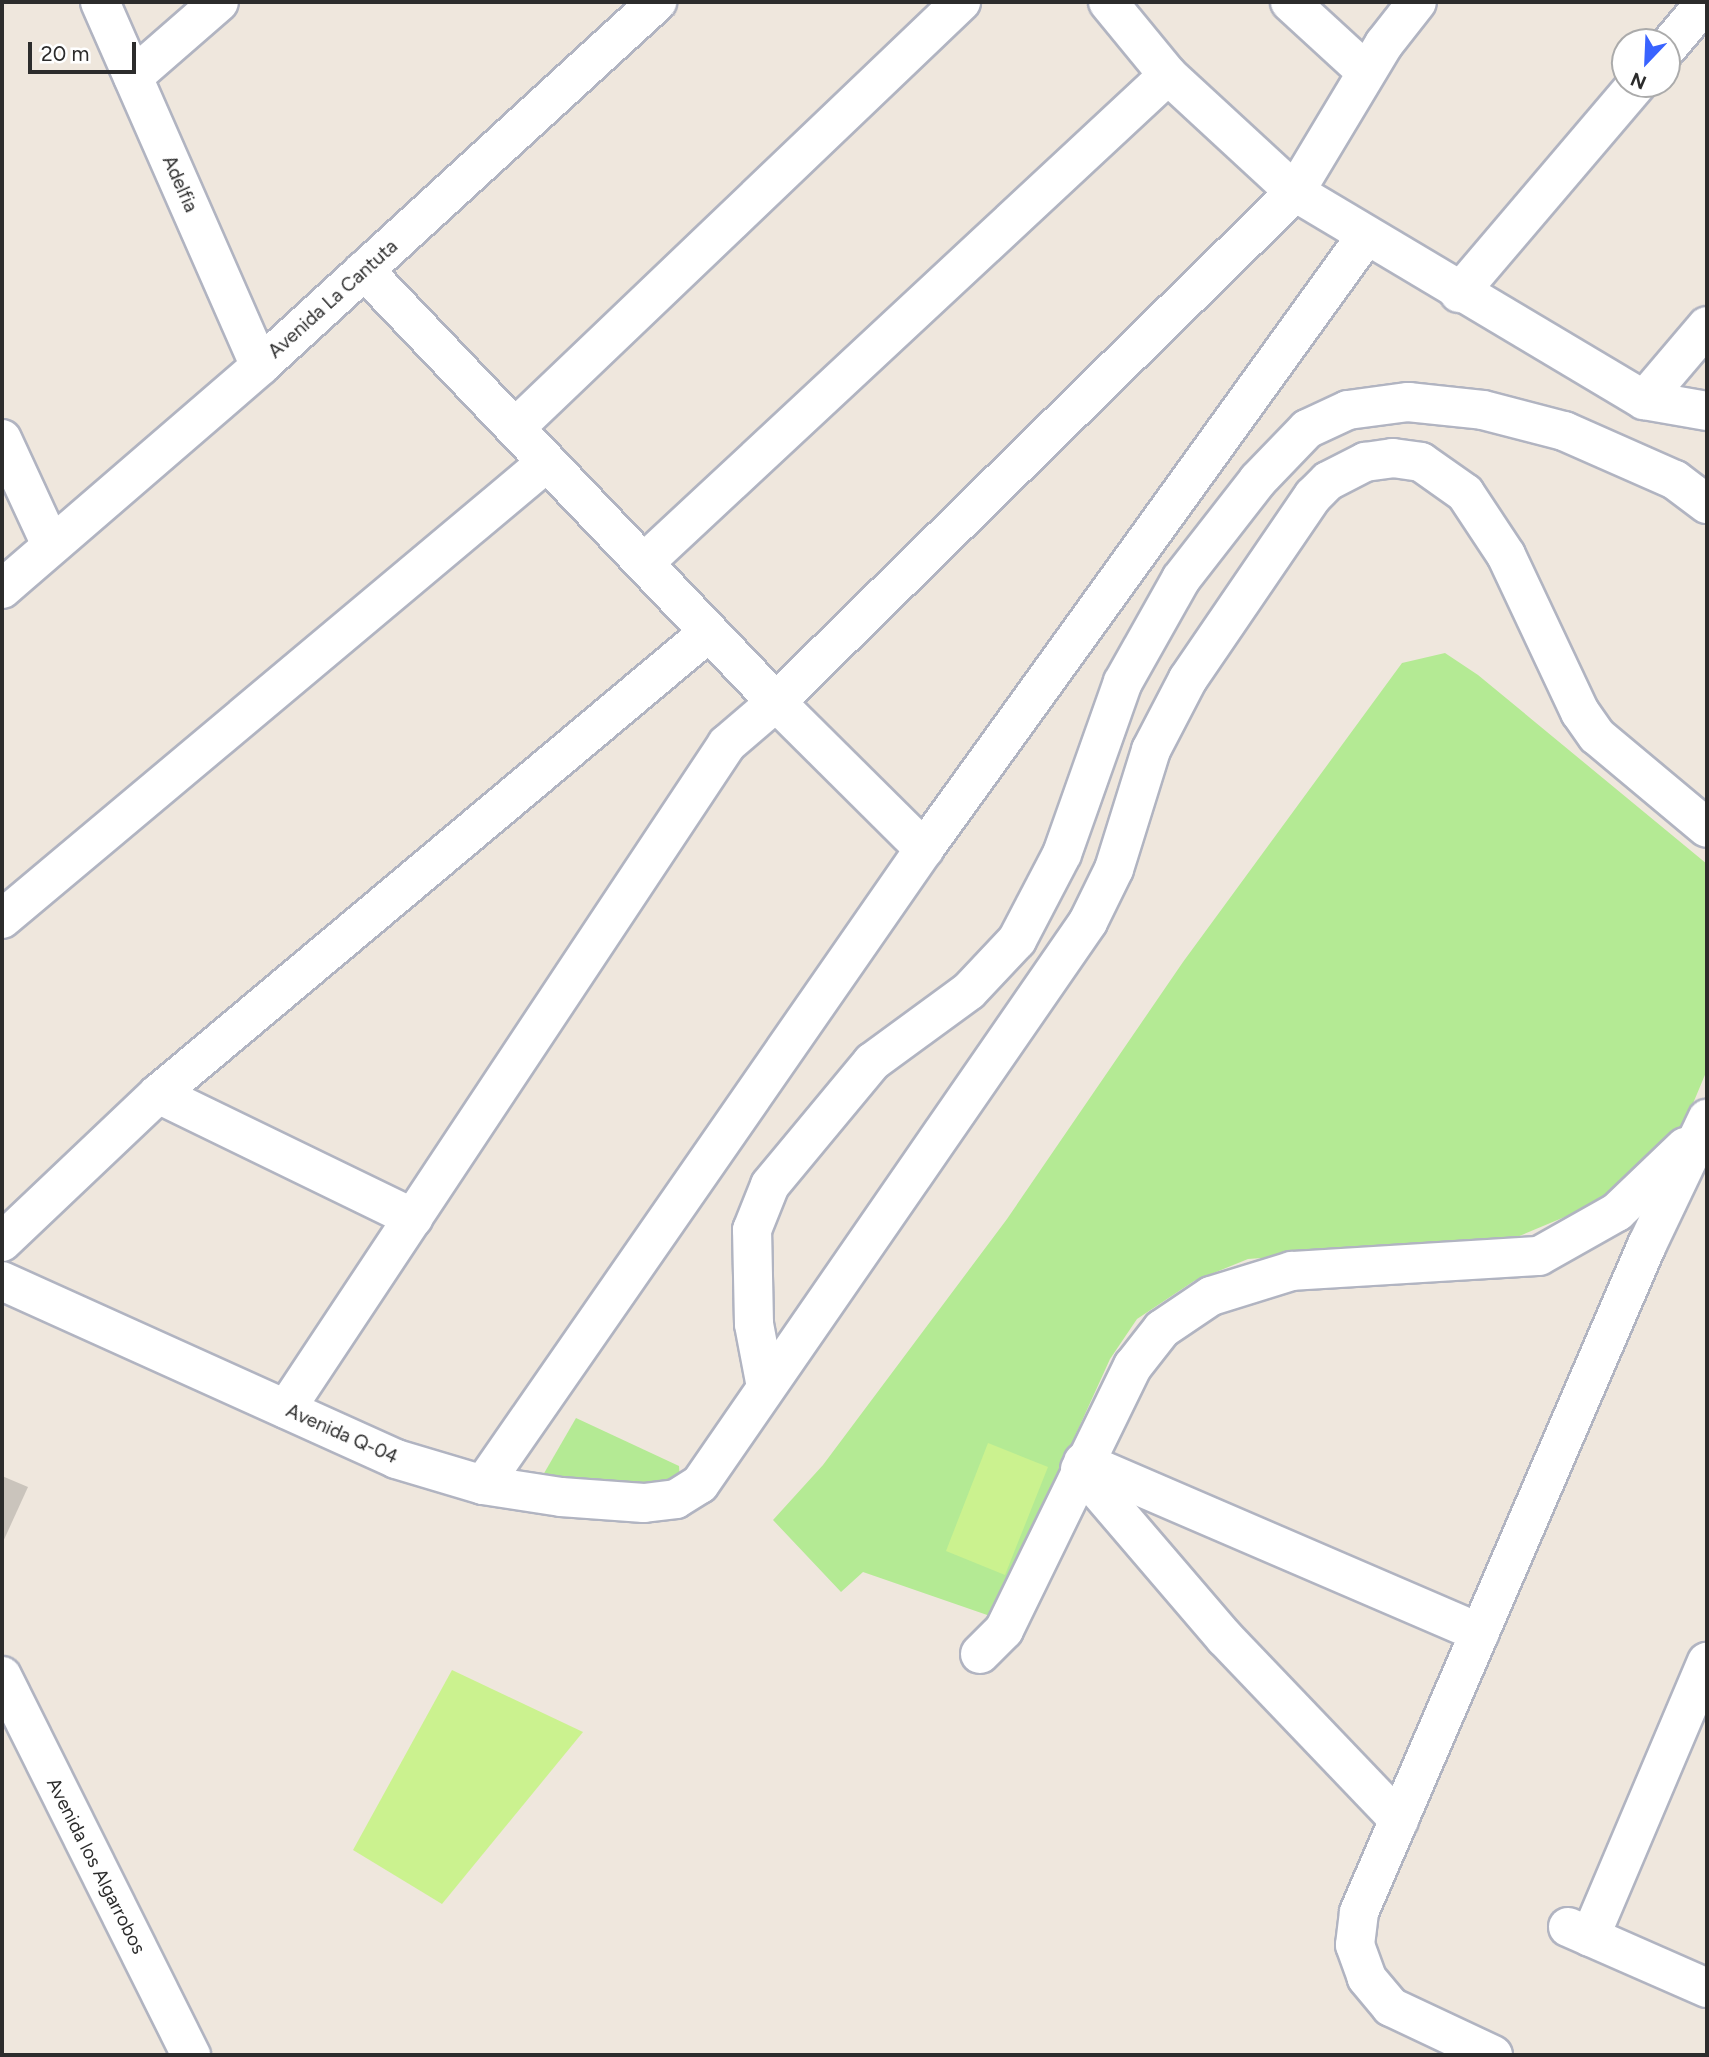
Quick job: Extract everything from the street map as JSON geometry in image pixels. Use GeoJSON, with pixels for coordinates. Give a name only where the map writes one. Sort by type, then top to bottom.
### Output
{"type":"FeatureCollection","features":[{"type":"Feature","properties":{"kind":"street","name":"Adelfia"},"geometry":{"type":"LineString","coordinates":[[100,2],[260,366]]}},
{"type":"Feature","properties":{"kind":"street"},"geometry":{"type":"LineString","coordinates":[[133,77],[219,2]]}},
{"type":"Feature","properties":{"kind":"street","name":"Avenida La Cantuta"},"geometry":{"type":"LineString","coordinates":[[2,589],[50,543],[260,366],[657,2]]}},
{"type":"Feature","properties":{"kind":"street"},"geometry":{"type":"LineString","coordinates":[[515,428],[961,2]]}},
{"type":"Feature","properties":{"kind":"street"},"geometry":{"type":"LineString","coordinates":[[1108,2],[1168,75],[1294,192],[1459,293],[1644,400],[1707,411]]}},
{"type":"Feature","properties":{"kind":"street"},"geometry":{"type":"LineString","coordinates":[[1290,2],[1366,72]]}},
{"type":"Feature","properties":{"kind":"street"},"geometry":{"type":"LineString","coordinates":[[286,1409],[727,744],[776,702],[1294,192],[1366,72],[1418,2]]}},
{"type":"Feature","properties":{"kind":"street"},"geometry":{"type":"LineString","coordinates":[[1681,31],[1706,2]]}},
{"type":"Feature","properties":{"kind":"street"},"geometry":{"type":"LineString","coordinates":[[644,563],[1168,75]]}},
{"type":"Feature","properties":{"kind":"street"},"geometry":{"type":"LineString","coordinates":[[1459,293],[1624,98]]}},
{"type":"Feature","properties":{"kind":"street"},"geometry":{"type":"LineString","coordinates":[[483,1485],[924,849],[1366,236]]}},
{"type":"Feature","properties":{"kind":"street"},"geometry":{"type":"LineString","coordinates":[[364,270],[776,702],[924,849]]}},
{"type":"Feature","properties":{"kind":"street"},"geometry":{"type":"LineString","coordinates":[[1644,400],[1707,326]]}},
{"type":"Feature","properties":{"kind":"street"},"geometry":{"type":"LineString","coordinates":[[766,1387],[754,1324],[752,1230],[771,1185],[872,1062],[969,991],[1017,940],[1062,854],[1124,682],[1181,579],[1258,480],[1307,429],[1348,410],[1408,402],[1483,411],[1564,431],[1675,480],[1707,504]]}},
{"type":"Feature","properties":{"kind":"street"},"geometry":{"type":"LineString","coordinates":[[2,439],[50,543]]}},
{"type":"Feature","properties":{"kind":"street"},"geometry":{"type":"LineString","coordinates":[[766,1387],[1088,922],[1114,869],[1151,750],[1188,678],[1313,496],[1346,470],[1393,458],[1421,462],[1465,493],[1506,555],[1580,712],[1597,736],[1707,828]]}},
{"type":"Feature","properties":{"kind":"street"},"geometry":{"type":"LineString","coordinates":[[2,919],[547,462]]}},
{"type":"Feature","properties":{"kind":"street"},"geometry":{"type":"LineString","coordinates":[[2,1242],[158,1094],[709,632]]}},
{"type":"Feature","properties":{"kind":"street"},"geometry":{"type":"LineString","coordinates":[[158,1094],[413,1218]]}},
{"type":"Feature","properties":{"kind":"street"},"geometry":{"type":"LineString","coordinates":[[980,1654],[1004,1630],[1133,1366],[1162,1329],[1211,1296],[1292,1272],[1539,1256],[1617,1212],[1704,1125]]}},
{"type":"Feature","properties":{"kind":"street"},"geometry":{"type":"LineString","coordinates":[[1493,2055],[1418,2023],[1391,2007],[1367,1978],[1355,1945],[1359,1912],[1647,1245],[1704,1125]]}},
{"type":"Feature","properties":{"kind":"street","name":"Avenida Q-04"},"geometry":{"type":"LineString","coordinates":[[2,1281],[397,1459],[483,1485],[644,1503],[676,1499],[700,1484],[766,1387]]}},
{"type":"Feature","properties":{"kind":"street"},"geometry":{"type":"LineString","coordinates":[[1082,1466],[1480,1633]]}},
{"type":"Feature","properties":{"kind":"street"},"geometry":{"type":"LineString","coordinates":[[1082,1466],[1225,1638],[1399,1820]]}},
{"type":"Feature","properties":{"kind":"street"},"geometry":{"type":"LineString","coordinates":[[1707,1662],[1698,1705],[1579,1932],[1707,1988]]}},
{"type":"Feature","properties":{"kind":"street","name":"Avenida los Algarrobos"},"geometry":{"type":"LineString","coordinates":[[2,1676],[191,2055]]}},
{"type":"Feature","properties":{"kind":"green space"},"geometry":{"type":"Polygon","coordinates":[[[1445,653],[1478,675],[1707,864],[1707,1070],[1684,1125],[1610,1198],[1510,1240],[1248,1259],[1194,1281],[1137,1319],[1110,1359],[993,1617],[863,1572],[841,1592],[773,1520],[823,1465],[1007,1219],[1183,962],[1402,663],[1445,653]]]}},
{"type":"Feature","properties":{"kind":"green space"},"geometry":{"type":"Polygon","coordinates":[[[576,1418],[679,1466],[680,1483],[539,1482],[576,1418]]]}},
{"type":"Feature","properties":{"kind":"green space"},"geometry":{"type":"Polygon","coordinates":[[[988,1443],[1048,1467],[1005,1575],[946,1551],[988,1443]]]}},
{"type":"Feature","properties":{"kind":"green space"},"geometry":{"type":"Polygon","coordinates":[[[452,1670],[583,1732],[442,1904],[353,1850],[452,1670]]]}},
{"type":"Feature","properties":{"kind":"building"},"geometry":{"type":"Polygon","coordinates":[[[2,1476],[28,1487],[2,1544],[2,1476]]]}}]}
